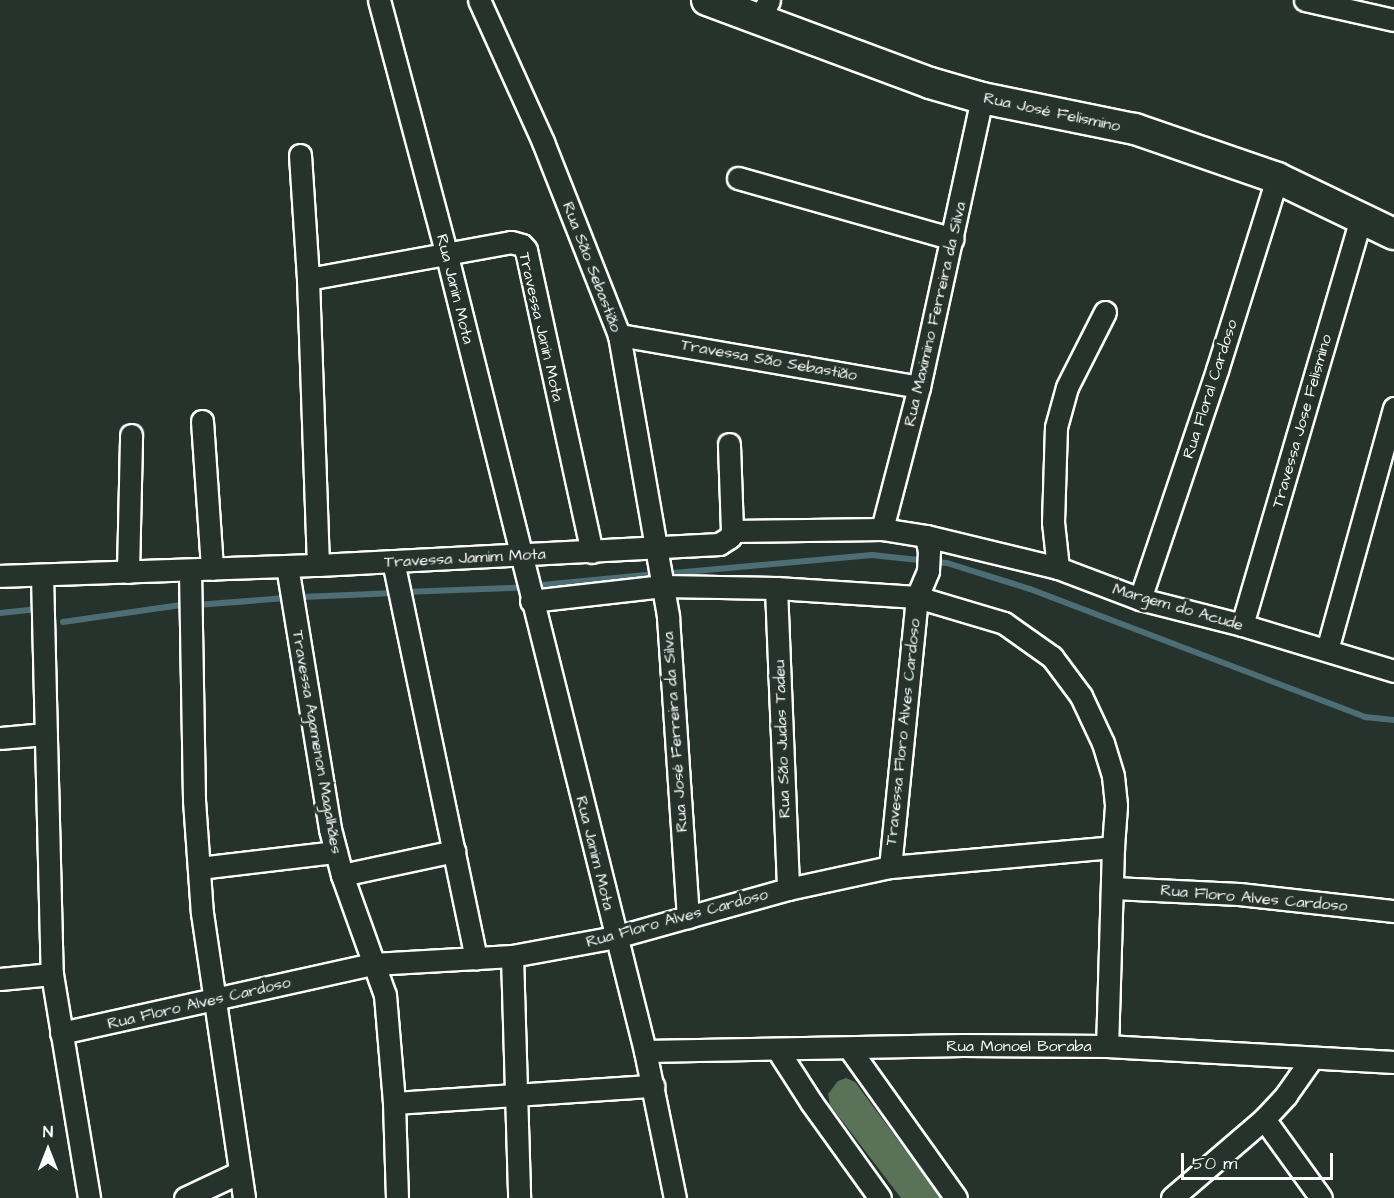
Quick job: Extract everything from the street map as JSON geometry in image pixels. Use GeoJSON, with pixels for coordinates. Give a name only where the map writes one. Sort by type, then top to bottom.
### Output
{"type":"FeatureCollection","features":[{"type":"Feature","properties":{"kind":"street","name":"Rua São Sebastião"},"geometry":{"type":"LineString","coordinates":[[479,0],[543,142],[619,335],[656,549]]}},
{"type":"Feature","properties":{"kind":"street","name":"Rua José Felismino"},"geometry":{"type":"LineString","coordinates":[[707,0],[764,10],[829,44],[930,83],[982,98],[1136,129],[1277,178],[1361,216],[1394,234]]}},
{"type":"Feature","properties":{"kind":"street"},"geometry":{"type":"LineString","coordinates":[[1305,0],[1394,20]]}},
{"type":"Feature","properties":{"kind":"street","name":"Rua Janin Mota"},"geometry":{"type":"LineString","coordinates":[[381,1],[446,252],[529,591]]}},
{"type":"Feature","properties":{"kind":"street","name":"Rua Maximino Ferreira da Silva"},"geometry":{"type":"LineString","coordinates":[[882,529],[919,387],[982,98]]}},
{"type":"Feature","properties":{"kind":"street"},"geometry":{"type":"LineString","coordinates":[[300,155],[308,279],[318,565]]}},
{"type":"Feature","properties":{"kind":"street"},"geometry":{"type":"LineString","coordinates":[[738,178],[953,239]]}},
{"type":"Feature","properties":{"kind":"street","name":"Rua Floral Cardoso"},"geometry":{"type":"LineString","coordinates":[[1140,599],[1217,370],[1277,178]]}},
{"type":"Feature","properties":{"kind":"street","name":"Travessa Jose Felismino"},"geometry":{"type":"LineString","coordinates":[[1242,625],[1361,216]]}},
{"type":"Feature","properties":{"kind":"street","name":"Travessa Janin Mota"},"geometry":{"type":"LineString","coordinates":[[308,279],[446,252],[519,242],[526,250],[592,552]]}},
{"type":"Feature","properties":{"kind":"street"},"geometry":{"type":"LineString","coordinates":[[1058,568],[1053,522],[1056,427],[1067,387],[1105,312]]}},
{"type":"Feature","properties":{"kind":"street","name":"Travessa São Sebastião"},"geometry":{"type":"LineString","coordinates":[[619,335],[919,387]]}},
{"type":"Feature","properties":{"kind":"street"},"geometry":{"type":"LineString","coordinates":[[1327,650],[1394,408]]}},
{"type":"Feature","properties":{"kind":"street"},"geometry":{"type":"LineString","coordinates":[[202,421],[212,569]]}},
{"type":"Feature","properties":{"kind":"street"},"geometry":{"type":"LineString","coordinates":[[128,572],[131,435]]}},
{"type":"Feature","properties":{"kind":"street"},"geometry":{"type":"LineString","coordinates":[[729,444],[725,538],[882,529]]}},
{"type":"Feature","properties":{"kind":"street","name":"Margem do Acude"},"geometry":{"type":"LineString","coordinates":[[882,529],[928,553],[1058,568],[1140,599],[1242,625],[1394,671]]}},
{"type":"Feature","properties":{"kind":"street","name":"Travessa Jamim Mota"},"geometry":{"type":"LineString","coordinates":[[0,576],[318,565],[656,549],[725,538]]}},
{"type":"Feature","properties":{"kind":"street","name":"Rua José Ferreira da Silva"},"geometry":{"type":"LineString","coordinates":[[656,549],[668,629],[688,917]]}},
{"type":"Feature","properties":{"kind":"street","name":"Travessa Floro Alves Cardoso"},"geometry":{"type":"LineString","coordinates":[[890,867],[917,597],[928,553]]}},
{"type":"Feature","properties":{"kind":"street"},"geometry":{"type":"LineString","coordinates":[[393,561],[476,957]]}},
{"type":"Feature","properties":{"kind":"street","name":"Travessa Agamenon Magalhães"},"geometry":{"type":"LineString","coordinates":[[287,566],[336,852],[385,995],[394,1103],[398,1198]]}},
{"type":"Feature","properties":{"kind":"street"},"geometry":{"type":"LineString","coordinates":[[190,570],[194,800],[199,868],[213,999],[244,1198]]}},
{"type":"Feature","properties":{"kind":"street"},"geometry":{"type":"LineString","coordinates":[[42,575],[52,974],[89,1198]]}},
{"type":"Feature","properties":{"kind":"street"},"geometry":{"type":"LineString","coordinates":[[529,591],[663,586],[776,588],[917,597],[1004,623],[1052,657],[1081,696],[1103,743],[1113,776],[1116,806],[1107,1046]]}},
{"type":"Feature","properties":{"kind":"street","name":"Rua São Judas Tadeu"},"geometry":{"type":"LineString","coordinates":[[776,588],[788,889]]}},
{"type":"Feature","properties":{"kind":"street","name":"Rua Janim Mota"},"geometry":{"type":"LineString","coordinates":[[529,591],[645,1051],[675,1198]]}},
{"type":"Feature","properties":{"kind":"street"},"geometry":{"type":"LineString","coordinates":[[0,738],[46,734]]}},
{"type":"Feature","properties":{"kind":"street","name":"Rua Floro Alves Cardoso"},"geometry":{"type":"LineString","coordinates":[[61,1034],[373,964],[512,956],[616,937],[788,889],[890,867],[1113,847]]}},
{"type":"Feature","properties":{"kind":"street"},"geometry":{"type":"LineString","coordinates":[[342,875],[454,851]]}},
{"type":"Feature","properties":{"kind":"street"},"geometry":{"type":"LineString","coordinates":[[199,868],[336,852]]}},
{"type":"Feature","properties":{"kind":"street","name":"Rua Floro Alves Cardoso"},"geometry":{"type":"LineString","coordinates":[[1113,888],[1239,894],[1394,911]]}},
{"type":"Feature","properties":{"kind":"street"},"geometry":{"type":"LineString","coordinates":[[512,956],[519,1198]]}},
{"type":"Feature","properties":{"kind":"street"},"geometry":{"type":"LineString","coordinates":[[0,978],[52,974]]}},
{"type":"Feature","properties":{"kind":"street","name":"Rua Monoel Boraba"},"geometry":{"type":"LineString","coordinates":[[645,1051],[1107,1046],[1394,1062]]}},
{"type":"Feature","properties":{"kind":"street"},"geometry":{"type":"LineString","coordinates":[[849,1048],[956,1198]]}},
{"type":"Feature","properties":{"kind":"street"},"geometry":{"type":"LineString","coordinates":[[777,1049],[880,1198]]}},
{"type":"Feature","properties":{"kind":"street"},"geometry":{"type":"LineString","coordinates":[[1172,1198],[1264,1119],[1286,1095],[1312,1058]]}},
{"type":"Feature","properties":{"kind":"street"},"geometry":{"type":"LineString","coordinates":[[394,1103],[517,1097],[653,1086]]}},
{"type":"Feature","properties":{"kind":"street"},"geometry":{"type":"LineString","coordinates":[[1264,1119],[1321,1198]]}},
{"type":"Feature","properties":{"kind":"street"},"geometry":{"type":"LineString","coordinates":[[184,1198],[240,1172]]}},
{"type":"Feature","properties":{"kind":"green space"},"geometry":{"type":"Polygon","coordinates":[[[846,1078],[855,1082],[941,1198],[901,1198],[830,1105],[828,1094],[838,1081],[846,1078]]]}},
{"type":"Feature","properties":{"kind":"waterway"},"geometry":{"type":"LineString","coordinates":[[663,574],[872,555],[947,563],[1030,589],[1365,717],[1394,720]]}},
{"type":"Feature","properties":{"kind":"waterway"},"geometry":{"type":"LineString","coordinates":[[404,592],[511,588],[656,574]]}},
{"type":"Feature","properties":{"kind":"waterway"},"geometry":{"type":"LineString","coordinates":[[301,597],[396,593]]}},
{"type":"Feature","properties":{"kind":"waterway"},"geometry":{"type":"LineString","coordinates":[[196,605],[286,598]]}},
{"type":"Feature","properties":{"kind":"waterway"},"geometry":{"type":"LineString","coordinates":[[63,622],[181,605]]}},
{"type":"Feature","properties":{"kind":"waterway"},"geometry":{"type":"LineString","coordinates":[[0,613],[31,610]]}}]}
